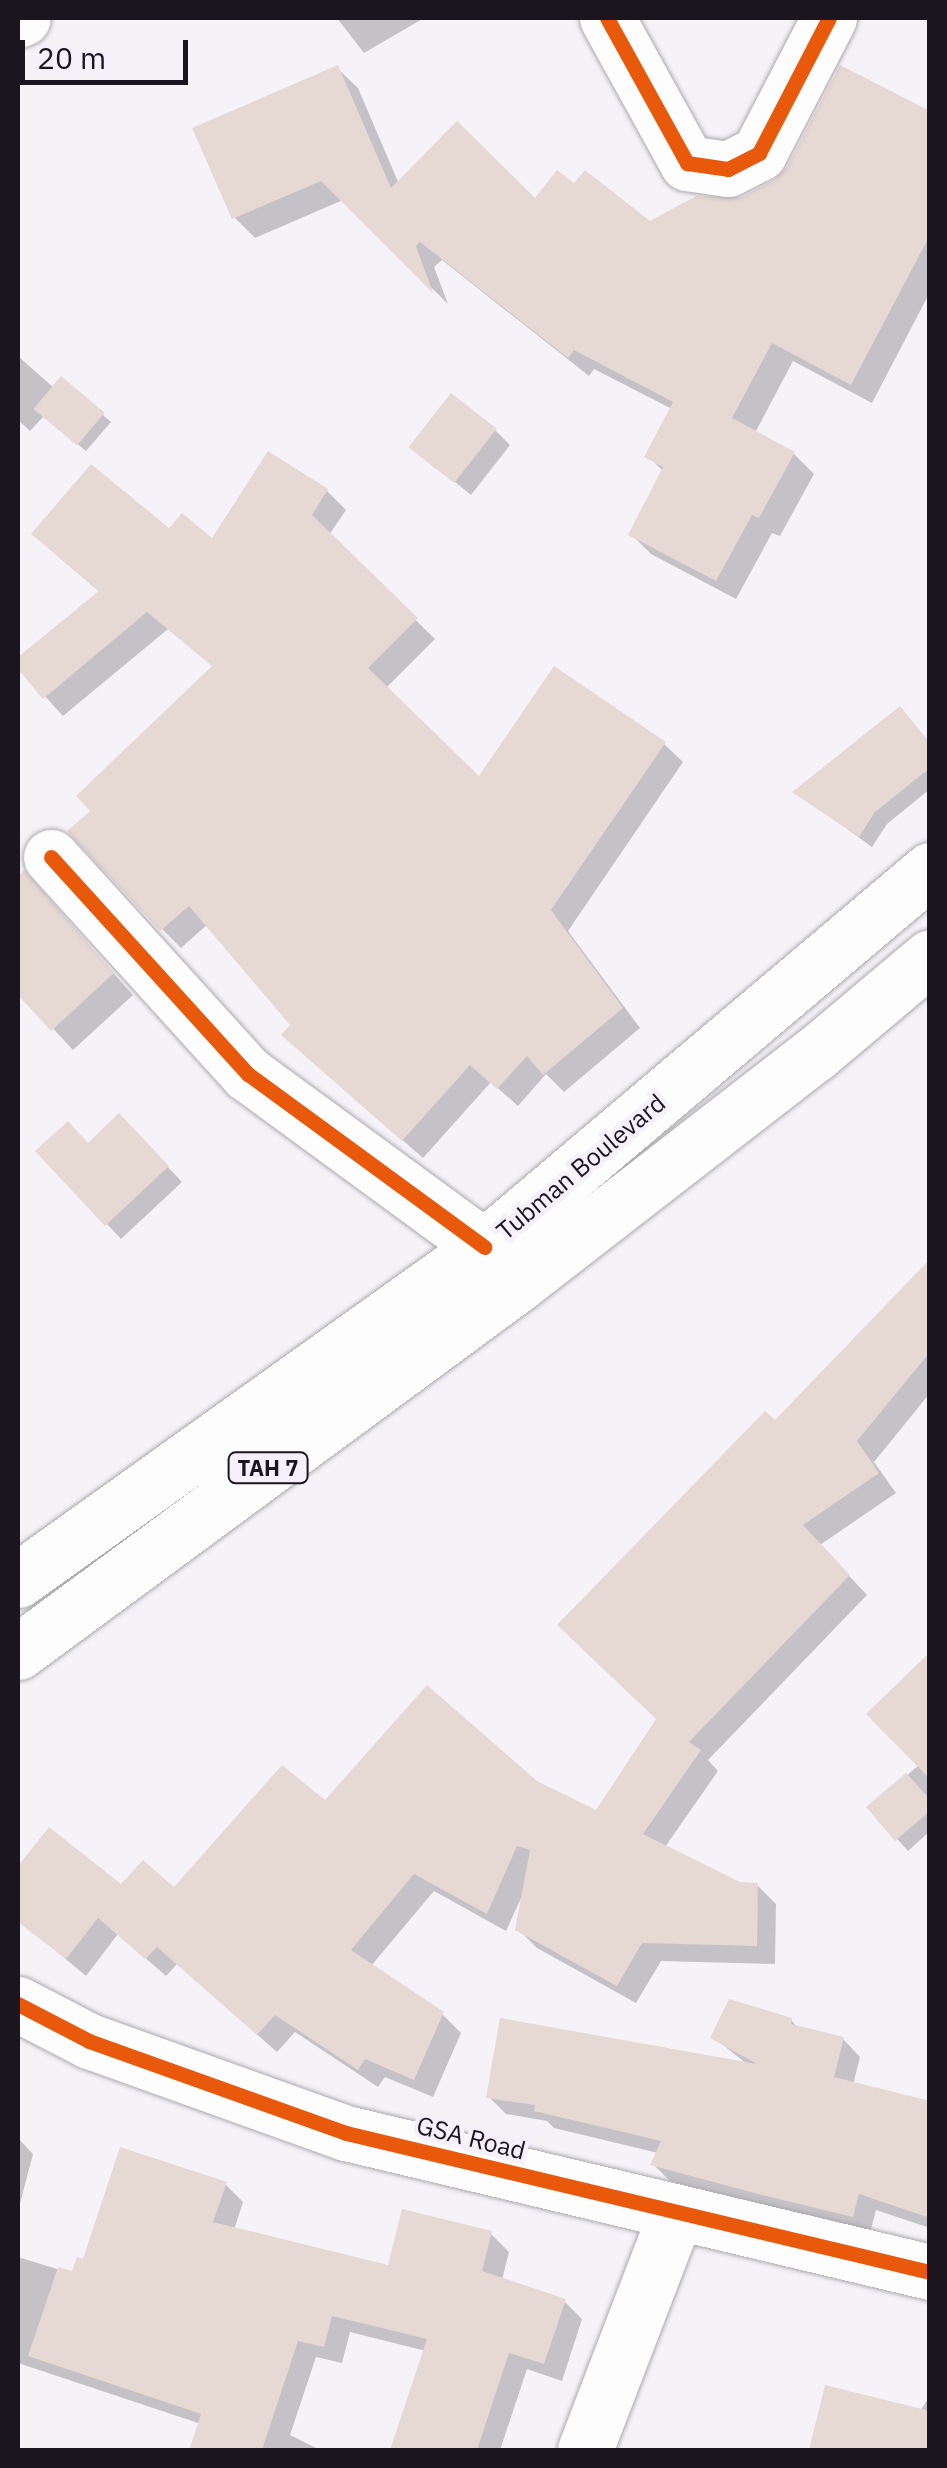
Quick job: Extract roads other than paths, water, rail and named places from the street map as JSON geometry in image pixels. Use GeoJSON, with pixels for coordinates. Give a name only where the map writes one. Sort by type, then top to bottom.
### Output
{"type":"FeatureCollection","features":[{"type":"Feature","properties":{"kind":"main road"},"geometry":{"type":"LineString","coordinates":[[606,18],[687,164],[728,168],[758,153],[830,18]]}},
{"type":"Feature","properties":{"kind":"main road"},"geometry":{"type":"LineString","coordinates":[[51,857],[248,1074],[484,1247]]}},
{"type":"Feature","properties":{"kind":"main road","name":"Tubman Boulevard"},"geometry":{"type":"LineString","coordinates":[[18,1580],[484,1247],[930,870]]}},
{"type":"Feature","properties":{"kind":"main road","name":"Tubman Boulevard"},"geometry":{"type":"LineString","coordinates":[[18,1652],[518,1284],[815,1054],[930,957]]}},
{"type":"Feature","properties":{"kind":"main road","name":"GSA Road"},"geometry":{"type":"LineString","coordinates":[[18,2004],[89,2041],[346,2133],[930,2272]]}},
{"type":"Feature","properties":{"kind":"main road"},"geometry":{"type":"LineString","coordinates":[[586,2450],[676,2213]]}}]}
